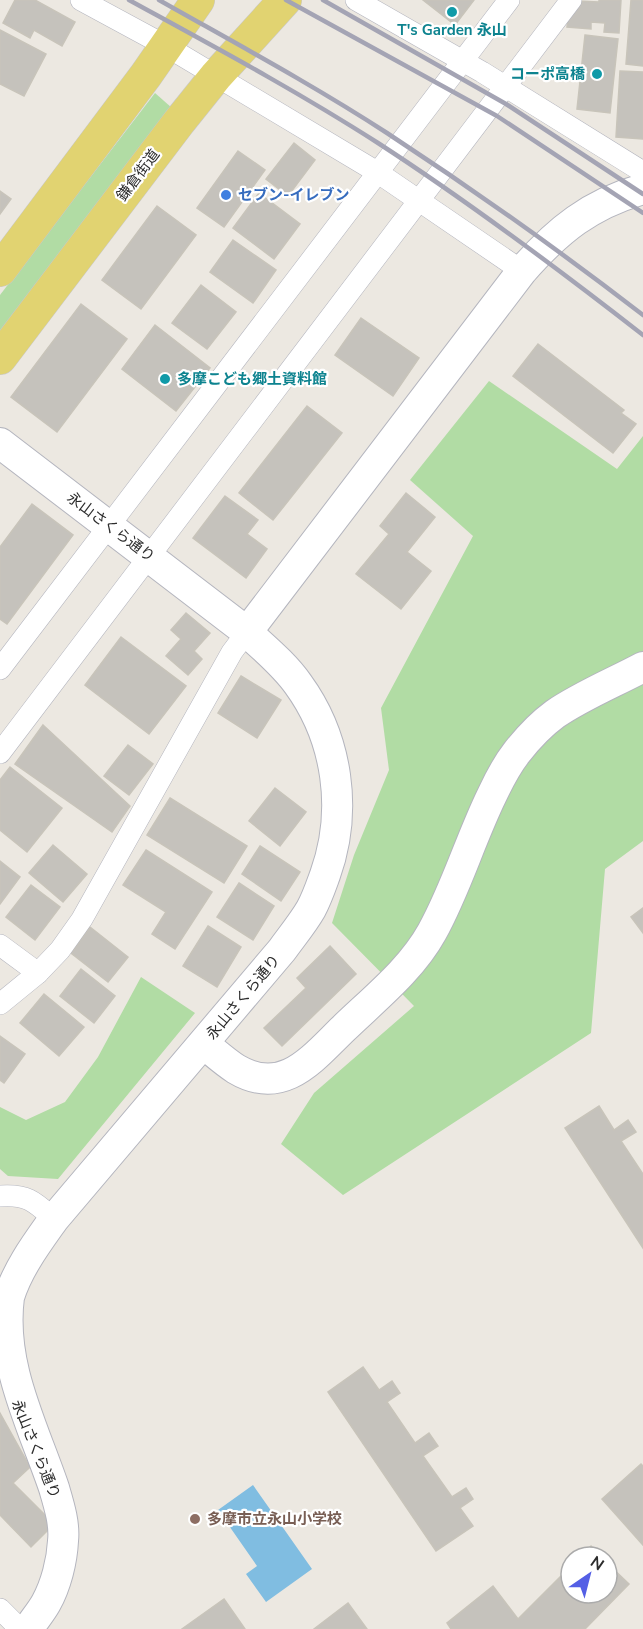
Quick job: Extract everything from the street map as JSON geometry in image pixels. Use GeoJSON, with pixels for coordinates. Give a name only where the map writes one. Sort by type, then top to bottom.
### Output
{"type":"FeatureCollection","features":[{"type":"Feature","properties":{"kind":"main road"},"geometry":{"type":"LineString","coordinates":[[0,270],[198,0]]}},
{"type":"Feature","properties":{"kind":"main road","name":"鎌倉街道"},"geometry":{"type":"LineString","coordinates":[[0,358],[178,122],[285,0]]}},
{"type":"Feature","properties":{"kind":"street"},"geometry":{"type":"LineString","coordinates":[[81,0],[166,46],[377,172],[522,271]]}},
{"type":"Feature","properties":{"kind":"street"},"geometry":{"type":"LineString","coordinates":[[356,0],[506,87],[643,172]]}},
{"type":"Feature","properties":{"kind":"street"},"geometry":{"type":"LineString","coordinates":[[0,669],[509,0]]}},
{"type":"Feature","properties":{"kind":"street"},"geometry":{"type":"LineString","coordinates":[[0,753],[571,0]]}},
{"type":"Feature","properties":{"kind":"street"},"geometry":{"type":"LineString","coordinates":[[0,1004],[38,973],[60,950],[82,919],[232,652],[522,271],[557,234],[581,217],[627,193],[643,189]]}},
{"type":"Feature","properties":{"kind":"street","name":"永山さくら通り"},"geometry":{"type":"LineString","coordinates":[[0,443],[247,632],[276,658],[297,682],[311,703],[323,728],[336,781],[338,803],[337,832],[331,860],[311,908],[282,950],[54,1219],[28,1255],[8,1298],[3,1345],[8,1373],[14,1394],[50,1478],[62,1517],[64,1539],[61,1558],[46,1602],[28,1629]]}},
{"type":"Feature","properties":{"kind":"street"},"geometry":{"type":"LineString","coordinates":[[204,1044],[234,1068],[258,1078],[282,1077],[304,1066],[399,976],[430,935],[485,809],[516,753],[539,727],[556,714],[643,667]]}},
{"type":"Feature","properties":{"kind":"street"},"geometry":{"type":"LineString","coordinates":[[0,945],[38,973]]}},
{"type":"Feature","properties":{"kind":"street"},"geometry":{"type":"LineString","coordinates":[[0,1196],[12,1195],[34,1201],[54,1219]]}},
{"type":"Feature","properties":{"kind":"street"},"geometry":{"type":"LineString","coordinates":[[0,1609],[20,1629]]}},
{"type":"Feature","properties":{"kind":"green space"},"geometry":{"type":"Polygon","coordinates":[[[155,93],[172,108],[0,337],[0,295],[155,93]]]}},
{"type":"Feature","properties":{"kind":"green space"},"geometry":{"type":"Polygon","coordinates":[[[489,381],[617,469],[643,436],[643,841],[605,869],[591,1033],[343,1195],[281,1144],[314,1093],[414,1006],[332,923],[354,855],[389,770],[381,708],[473,536],[410,480],[489,381]]]}},
{"type":"Feature","properties":{"kind":"green space"},"geometry":{"type":"Polygon","coordinates":[[[141,977],[195,1013],[58,1179],[8,1176],[0,1169],[0,1107],[26,1120],[65,1102],[98,1057],[141,977]]]}},
{"type":"Feature","properties":{"kind":"water"},"geometry":{"type":"Polygon","coordinates":[[[253,1485],[312,1569],[266,1602],[246,1574],[257,1566],[218,1510],[253,1485]]]}},
{"type":"Feature","properties":{"kind":"building"},"geometry":{"type":"Polygon","coordinates":[[[15,0],[35,0],[75,22],[62,46],[34,30],[30,38],[3,23],[15,0]]]}},
{"type":"Feature","properties":{"kind":"building","name":"T's Garden 永山"},"geometry":{"type":"Polygon","coordinates":[[[423,0],[474,0],[455,25],[423,0]]]}},
{"type":"Feature","properties":{"kind":"building"},"geometry":{"type":"Polygon","coordinates":[[[599,0],[621,0],[619,33],[604,32],[605,23],[591,22],[591,29],[567,27],[568,18],[578,1],[599,2],[599,0]]]}},
{"type":"Feature","properties":{"kind":"building"},"geometry":{"type":"Polygon","coordinates":[[[631,0],[643,0],[643,66],[626,64],[631,0]]]}},
{"type":"Feature","properties":{"kind":"building"},"geometry":{"type":"Polygon","coordinates":[[[0,30],[46,54],[24,96],[0,84],[0,30]]]}},
{"type":"Feature","properties":{"kind":"building","name":"コーポ高橋"},"geometry":{"type":"Polygon","coordinates":[[[585,35],[618,39],[610,113],[577,109],[585,35]]]}},
{"type":"Feature","properties":{"kind":"building"},"geometry":{"type":"Polygon","coordinates":[[[620,71],[643,72],[643,139],[616,137],[620,71]]]}},
{"type":"Feature","properties":{"kind":"building"},"geometry":{"type":"Polygon","coordinates":[[[294,143],[315,160],[288,196],[266,179],[294,143]]]}},
{"type":"Feature","properties":{"kind":"building"},"geometry":{"type":"Polygon","coordinates":[[[238,151],[265,170],[224,227],[197,208],[238,151]]]}},
{"type":"Feature","properties":{"kind":"building"},"geometry":{"type":"Polygon","coordinates":[[[0,191],[11,199],[0,214],[0,191]]]}},
{"type":"Feature","properties":{"kind":"building"},"geometry":{"type":"Polygon","coordinates":[[[259,193],[300,224],[274,259],[233,228],[259,193]]]}},
{"type":"Feature","properties":{"kind":"building"},"geometry":{"type":"Polygon","coordinates":[[[157,206],[196,235],[141,309],[102,280],[157,206]]]}},
{"type":"Feature","properties":{"kind":"building"},"geometry":{"type":"Polygon","coordinates":[[[233,240],[276,270],[253,303],[210,272],[233,240]]]}},
{"type":"Feature","properties":{"kind":"building"},"geometry":{"type":"Polygon","coordinates":[[[201,285],[236,312],[207,349],[172,323],[201,285]]]}},
{"type":"Feature","properties":{"kind":"building"},"geometry":{"type":"Polygon","coordinates":[[[81,304],[127,339],[57,432],[11,397],[81,304]]]}},
{"type":"Feature","properties":{"kind":"building"},"geometry":{"type":"Polygon","coordinates":[[[361,318],[419,358],[393,396],[335,355],[361,318]]]}},
{"type":"Feature","properties":{"kind":"building"},"geometry":{"type":"Polygon","coordinates":[[[155,325],[210,368],[176,411],[122,369],[155,325]]]}},
{"type":"Feature","properties":{"kind":"building"},"geometry":{"type":"Polygon","coordinates":[[[538,344],[624,410],[621,413],[636,424],[613,453],[513,376],[538,344]]]}},
{"type":"Feature","properties":{"kind":"building"},"geometry":{"type":"Polygon","coordinates":[[[307,406],[342,433],[273,520],[239,493],[307,406]]]}},
{"type":"Feature","properties":{"kind":"building"},"geometry":{"type":"Polygon","coordinates":[[[406,493],[435,517],[407,552],[431,571],[401,609],[356,574],[389,534],[380,526],[406,493]]]}},
{"type":"Feature","properties":{"kind":"building"},"geometry":{"type":"Polygon","coordinates":[[[225,496],[258,520],[247,534],[267,549],[246,578],[193,538],[225,496]]]}},
{"type":"Feature","properties":{"kind":"building"},"geometry":{"type":"Polygon","coordinates":[[[32,504],[73,535],[7,624],[0,619],[0,547],[32,504]]]}},
{"type":"Feature","properties":{"kind":"building"},"geometry":{"type":"Polygon","coordinates":[[[186,613],[210,633],[194,651],[202,659],[188,675],[166,656],[181,639],[171,630],[186,613]]]}},
{"type":"Feature","properties":{"kind":"building"},"geometry":{"type":"Polygon","coordinates":[[[121,637],[186,686],[149,734],[85,685],[121,637]]]}},
{"type":"Feature","properties":{"kind":"building"},"geometry":{"type":"Polygon","coordinates":[[[241,676],[281,700],[257,738],[218,713],[241,676]]]}},
{"type":"Feature","properties":{"kind":"building"},"geometry":{"type":"Polygon","coordinates":[[[43,725],[130,806],[112,832],[15,764],[43,725]]]}},
{"type":"Feature","properties":{"kind":"building"},"geometry":{"type":"Polygon","coordinates":[[[128,745],[153,764],[129,795],[104,776],[128,745]]]}},
{"type":"Feature","properties":{"kind":"building"},"geometry":{"type":"Polygon","coordinates":[[[10,767],[62,808],[27,852],[0,830],[0,780],[10,767]]]}},
{"type":"Feature","properties":{"kind":"building"},"geometry":{"type":"Polygon","coordinates":[[[275,788],[306,812],[280,846],[249,821],[275,788]]]}},
{"type":"Feature","properties":{"kind":"building"},"geometry":{"type":"Polygon","coordinates":[[[170,798],[247,846],[224,883],[147,835],[170,798]]]}},
{"type":"Feature","properties":{"kind":"building"},"geometry":{"type":"Polygon","coordinates":[[[53,845],[87,874],[63,902],[29,873],[53,845]]]}},
{"type":"Feature","properties":{"kind":"building"},"geometry":{"type":"Polygon","coordinates":[[[260,846],[300,872],[281,901],[242,874],[260,846]]]}},
{"type":"Feature","properties":{"kind":"building"},"geometry":{"type":"Polygon","coordinates":[[[146,850],[212,892],[175,949],[152,934],[166,912],[123,885],[146,850]]]}},
{"type":"Feature","properties":{"kind":"building"},"geometry":{"type":"Polygon","coordinates":[[[0,861],[20,877],[0,904],[0,861]]]}},
{"type":"Feature","properties":{"kind":"building"},"geometry":{"type":"Polygon","coordinates":[[[239,883],[274,906],[253,940],[217,917],[239,883]]]}},
{"type":"Feature","properties":{"kind":"building"},"geometry":{"type":"Polygon","coordinates":[[[31,885],[60,907],[35,940],[6,917],[31,885]]]}},
{"type":"Feature","properties":{"kind":"building"},"geometry":{"type":"Polygon","coordinates":[[[643,908],[643,933],[631,917],[643,908]]]}},
{"type":"Feature","properties":{"kind":"building"},"geometry":{"type":"Polygon","coordinates":[[[208,926],[241,947],[217,987],[183,966],[208,926]]]}},
{"type":"Feature","properties":{"kind":"building"},"geometry":{"type":"Polygon","coordinates":[[[90,927],[128,957],[108,982],[71,953],[90,927]]]}},
{"type":"Feature","properties":{"kind":"building"},"geometry":{"type":"Polygon","coordinates":[[[330,946],[356,974],[282,1046],[264,1028],[306,988],[297,978],[330,946]]]}},
{"type":"Feature","properties":{"kind":"building"},"geometry":{"type":"Polygon","coordinates":[[[81,969],[115,996],[94,1023],[60,996],[81,969]]]}},
{"type":"Feature","properties":{"kind":"building"},"geometry":{"type":"Polygon","coordinates":[[[44,994],[84,1027],[59,1056],[20,1023],[44,994]]]}},
{"type":"Feature","properties":{"kind":"building"},"geometry":{"type":"Polygon","coordinates":[[[0,1036],[25,1054],[4,1083],[0,1080],[0,1036]]]}},
{"type":"Feature","properties":{"kind":"building"},"geometry":{"type":"Polygon","coordinates":[[[599,1106],[614,1130],[628,1120],[636,1132],[621,1141],[643,1174],[643,1248],[565,1128],[599,1106]]]}},
{"type":"Feature","properties":{"kind":"building"},"geometry":{"type":"Polygon","coordinates":[[[363,1367],[379,1390],[392,1381],[400,1393],[387,1402],[415,1443],[429,1433],[438,1446],[423,1456],[452,1497],[466,1488],[473,1499],[460,1508],[473,1526],[436,1551],[328,1392],[363,1367]]]}},
{"type":"Feature","properties":{"kind":"building"},"geometry":{"type":"Polygon","coordinates":[[[0,1413],[30,1467],[13,1483],[54,1524],[31,1547],[0,1515],[0,1413]]]}},
{"type":"Feature","properties":{"kind":"building"},"geometry":{"type":"Polygon","coordinates":[[[641,1464],[643,1466],[643,1545],[602,1499],[641,1464]]]}},
{"type":"Feature","properties":{"kind":"building"},"geometry":{"type":"Polygon","coordinates":[[[619,1574],[629,1584],[619,1594],[619,1574]]]}},
{"type":"Feature","properties":{"kind":"building"},"geometry":{"type":"Polygon","coordinates":[[[559,1578],[559,1605],[608,1605],[585,1629],[451,1629],[447,1623],[493,1586],[518,1619],[559,1578]]]}},
{"type":"Feature","properties":{"kind":"building"},"geometry":{"type":"Polygon","coordinates":[[[224,1599],[245,1629],[182,1629],[224,1599]]]}},
{"type":"Feature","properties":{"kind":"building"},"geometry":{"type":"Polygon","coordinates":[[[348,1603],[367,1629],[314,1629],[348,1603]]]}},
{"type":"Feature","properties":{"kind":"railway"},"geometry":{"type":"LineString","coordinates":[[129,0],[286,87],[378,143],[446,188],[643,335]]}},
{"type":"Feature","properties":{"kind":"railway"},"geometry":{"type":"LineString","coordinates":[[159,0],[302,81],[387,133],[516,221],[643,315]]}},
{"type":"Feature","properties":{"kind":"railway"},"geometry":{"type":"LineString","coordinates":[[286,0],[497,116],[643,213]]}},
{"type":"Feature","properties":{"kind":"railway"},"geometry":{"type":"LineString","coordinates":[[323,0],[506,104],[643,194]]}},
{"type":"Feature","properties":{"kind":"place","name":"T's Garden 永山"},"geometry":{"type":"Point","coordinates":[452,12]}},
{"type":"Feature","properties":{"kind":"place","name":"コーポ高橋"},"geometry":{"type":"Point","coordinates":[597,74]}},
{"type":"Feature","properties":{"kind":"place","name":"セブン-イレブン"},"geometry":{"type":"Point","coordinates":[226,195]}},
{"type":"Feature","properties":{"kind":"place","name":"多摩こども郷土資料館"},"geometry":{"type":"Point","coordinates":[165,379]}},
{"type":"Feature","properties":{"kind":"place","name":"多摩市立永山小学校"},"geometry":{"type":"Point","coordinates":[195,1519]}}]}
